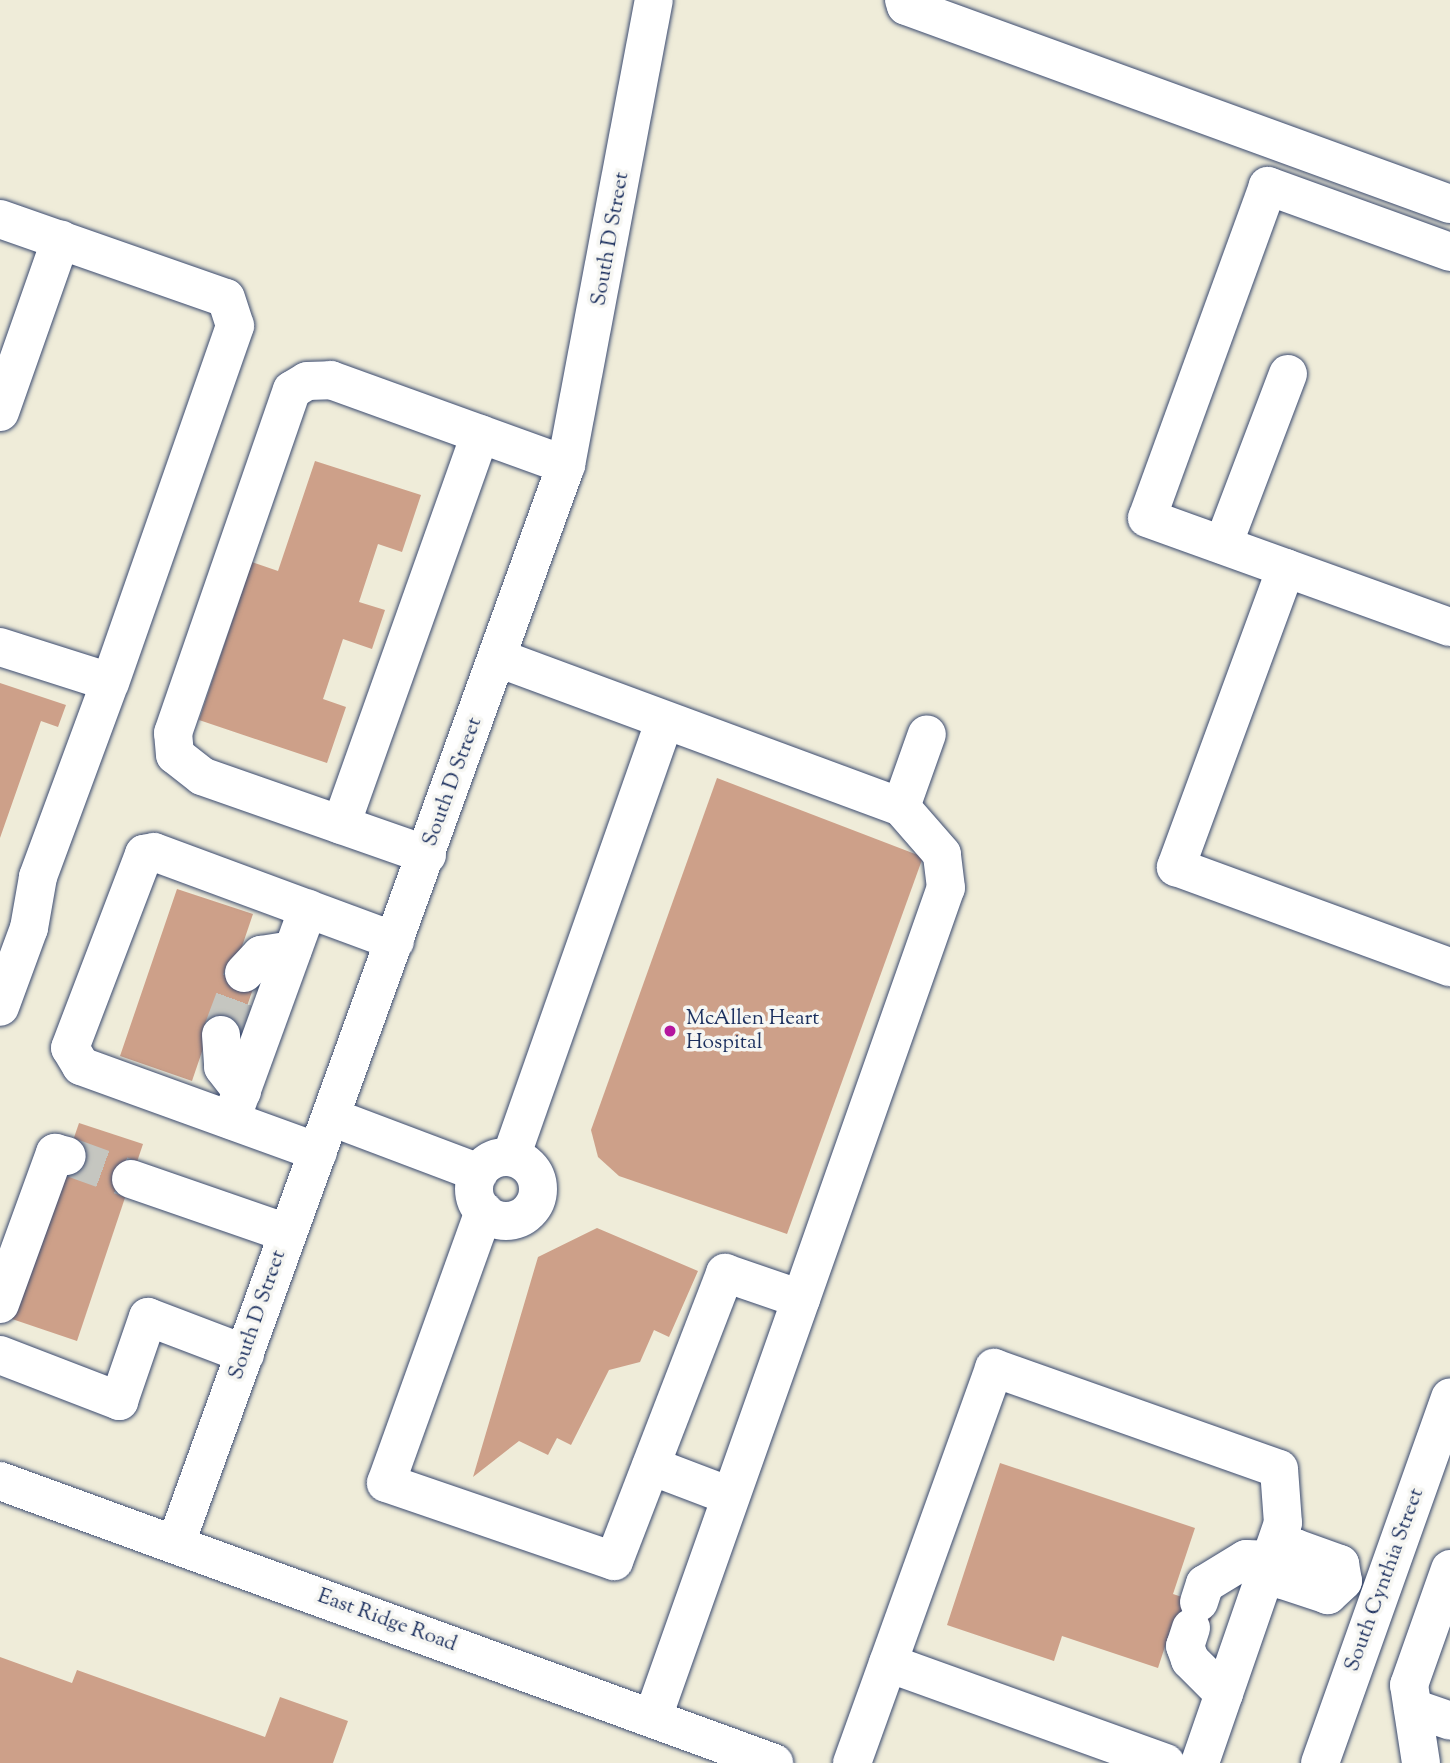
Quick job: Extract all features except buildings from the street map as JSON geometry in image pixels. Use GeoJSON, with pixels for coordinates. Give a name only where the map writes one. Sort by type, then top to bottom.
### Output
{"type":"FeatureCollection","features":[{"type":"Feature","properties":{"kind":"street","name":"South D Street"},"geometry":{"type":"LineString","coordinates":[[176,1543],[566,465],[654,0]]}},
{"type":"Feature","properties":{"kind":"street"},"geometry":{"type":"LineString","coordinates":[[904,0],[906,6],[1450,204]]}},
{"type":"Feature","properties":{"kind":"street"},"geometry":{"type":"LineString","coordinates":[[1450,252],[1268,186],[1147,518],[1450,627]]}},
{"type":"Feature","properties":{"kind":"street"},"geometry":{"type":"LineString","coordinates":[[0,219],[226,298],[235,326],[110,682],[38,877],[29,928],[0,1007]]}},
{"type":"Feature","properties":{"kind":"street"},"geometry":{"type":"LineString","coordinates":[[0,412],[61,239]]}},
{"type":"Feature","properties":{"kind":"street"},"geometry":{"type":"LineString","coordinates":[[1223,545],[1288,374]]}},
{"type":"Feature","properties":{"kind":"street"},"geometry":{"type":"LineString","coordinates":[[427,855],[202,776],[175,755],[173,733],[292,390],[307,380],[331,380],[566,465]]}},
{"type":"Feature","properties":{"kind":"street"},"geometry":{"type":"LineString","coordinates":[[341,825],[480,434]]}},
{"type":"Feature","properties":{"kind":"street"},"geometry":{"type":"LineString","coordinates":[[1286,568],[1176,867],[1450,967]]}},
{"type":"Feature","properties":{"kind":"street"},"geometry":{"type":"LineString","coordinates":[[0,648],[110,682]]}},
{"type":"Feature","properties":{"kind":"street"},"geometry":{"type":"LineString","coordinates":[[498,658],[664,722],[901,807],[942,854],[946,888],[653,1718]]}},
{"type":"Feature","properties":{"kind":"street"},"geometry":{"type":"LineString","coordinates":[[395,941],[144,854],[70,1048],[80,1066],[236,1106],[325,1135],[495,1165],[535,1174],[535,1203],[512,1220],[484,1211],[475,1194],[495,1165],[664,722]]}},
{"type":"Feature","properties":{"kind":"street"},"geometry":{"type":"LineString","coordinates":[[901,807],[927,734]]}},
{"type":"Feature","properties":{"kind":"street"},"geometry":{"type":"LineString","coordinates":[[236,1106],[308,909]]}},
{"type":"Feature","properties":{"kind":"street"},"geometry":{"type":"LineString","coordinates":[[244,973],[261,955],[293,950]]}},
{"type":"Feature","properties":{"kind":"street"},"geometry":{"type":"LineString","coordinates":[[221,1035],[223,1067],[236,1106]]}},
{"type":"Feature","properties":{"kind":"street"},"geometry":{"type":"LineString","coordinates":[[0,1304],[55,1153],[67,1156]]}},
{"type":"Feature","properties":{"kind":"street"},"geometry":{"type":"LineString","coordinates":[[131,1179],[287,1233]]}},
{"type":"Feature","properties":{"kind":"street"},"geometry":{"type":"LineString","coordinates":[[484,1211],[386,1483],[614,1561],[725,1273],[801,1299]]}},
{"type":"Feature","properties":{"kind":"street"},"geometry":{"type":"LineString","coordinates":[[0,1355],[119,1401],[148,1317],[245,1354]]}},
{"type":"Feature","properties":{"kind":"street"},"geometry":{"type":"LineString","coordinates":[[852,1763],[994,1368],[1279,1469],[1283,1523],[1277,1559],[1200,1763]]}},
{"type":"Feature","properties":{"kind":"street","name":"South Cynthia Street"},"geometry":{"type":"LineString","coordinates":[[1320,1763],[1450,1397]]}},
{"type":"Feature","properties":{"kind":"street"},"geometry":{"type":"LineString","coordinates":[[651,1466],[730,1496]]}},
{"type":"Feature","properties":{"kind":"street","name":"East Ridge Road"},"geometry":{"type":"LineString","coordinates":[[0,1482],[176,1543],[774,1763]]}},
{"type":"Feature","properties":{"kind":"street"},"geometry":{"type":"LineString","coordinates":[[1224,1694],[1190,1660],[1185,1646],[1205,1584],[1246,1559],[1277,1559]]}},
{"type":"Feature","properties":{"kind":"street"},"geometry":{"type":"LineString","coordinates":[[1277,1559],[1283,1580],[1294,1584],[1328,1595],[1343,1581],[1381,1593]]}},
{"type":"Feature","properties":{"kind":"street"},"geometry":{"type":"LineString","coordinates":[[1421,1763],[1409,1685],[1438,1635],[1450,1569]]}},
{"type":"Feature","properties":{"kind":"street"},"geometry":{"type":"LineString","coordinates":[[888,1663],[1166,1763]]}},
{"type":"Feature","properties":{"kind":"street"},"geometry":{"type":"LineString","coordinates":[[1413,1708],[1450,1721]]}},
{"type":"Feature","properties":{"kind":"tunnel"},"geometry":{"type":"LineString","coordinates":[[221,1035],[244,973]]}},
{"type":"Feature","properties":{"kind":"tunnel"},"geometry":{"type":"LineString","coordinates":[[67,1156],[131,1179]]}},
{"type":"Feature","properties":{"kind":"place","name":"McAllen Heart Hospital"},"geometry":{"type":"Point","coordinates":[670,1031]}}]}
